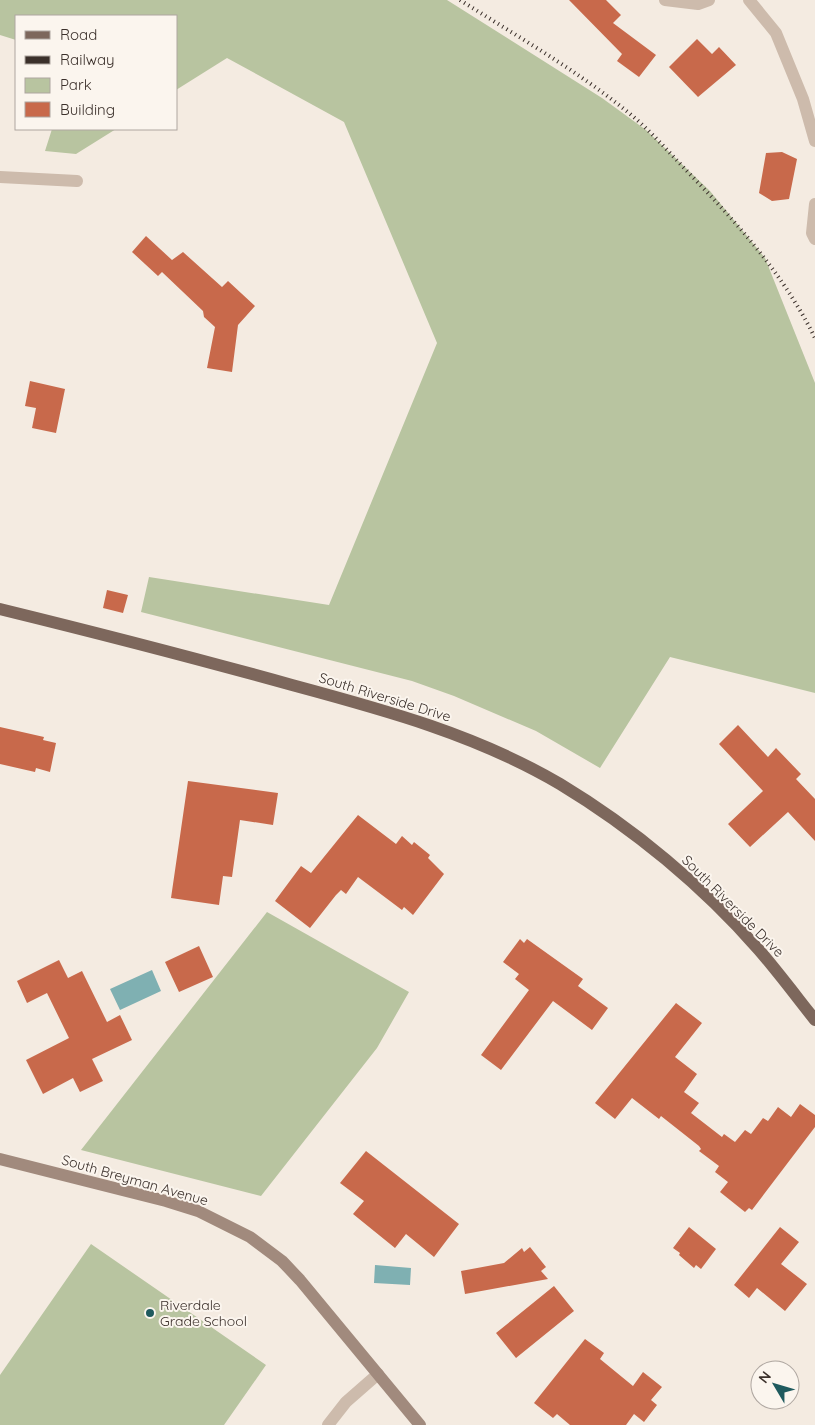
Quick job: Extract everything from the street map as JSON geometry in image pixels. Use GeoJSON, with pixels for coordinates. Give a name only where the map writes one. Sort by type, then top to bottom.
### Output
{"type":"FeatureCollection","features":[{"type":"Feature","properties":{"kind":"main road","name":"South Riverside Drive"},"geometry":{"type":"LineString","coordinates":[[0,609],[195,658],[422,721],[509,757],[560,784],[605,814],[673,867],[758,949],[815,1020]]}},
{"type":"Feature","properties":{"kind":"street"},"geometry":{"type":"LineString","coordinates":[[666,0],[698,4],[709,0]]}},
{"type":"Feature","properties":{"kind":"street"},"geometry":{"type":"LineString","coordinates":[[749,0],[776,33],[803,99],[815,141]]}},
{"type":"Feature","properties":{"kind":"street"},"geometry":{"type":"LineString","coordinates":[[0,177],[77,181]]}},
{"type":"Feature","properties":{"kind":"street"},"geometry":{"type":"LineString","coordinates":[[815,204],[812,232],[815,239]]}},
{"type":"Feature","properties":{"kind":"street","name":"South Breyman Avenue"},"geometry":{"type":"LineString","coordinates":[[0,1159],[166,1201],[206,1215],[242,1232],[282,1261],[300,1280],[420,1425]]}},
{"type":"Feature","properties":{"kind":"street"},"geometry":{"type":"LineString","coordinates":[[328,1425],[346,1402],[378,1374]]}},
{"type":"Feature","properties":{"kind":"green space"},"geometry":{"type":"Polygon","coordinates":[[[0,0],[447,0],[602,98],[646,130],[710,191],[765,258],[815,383],[815,693],[670,657],[600,768],[536,731],[454,696],[412,681],[141,612],[149,577],[329,605],[437,343],[344,122],[227,58],[178,89],[178,15],[15,15],[15,40],[0,35],[0,0]]]}},
{"type":"Feature","properties":{"kind":"green space"},"geometry":{"type":"Polygon","coordinates":[[[52,130],[114,130],[76,154],[45,151],[52,130]]]}},
{"type":"Feature","properties":{"kind":"green space"},"geometry":{"type":"Polygon","coordinates":[[[267,912],[409,992],[377,1048],[261,1196],[81,1150],[267,912]]]}},
{"type":"Feature","properties":{"kind":"green space"},"geometry":{"type":"Polygon","coordinates":[[[91,1244],[266,1365],[224,1425],[0,1425],[0,1375],[91,1244]]]}},
{"type":"Feature","properties":{"kind":"water"},"geometry":{"type":"Polygon","coordinates":[[[152,970],[161,991],[120,1010],[110,989],[152,970]]]}},
{"type":"Feature","properties":{"kind":"water"},"geometry":{"type":"Polygon","coordinates":[[[375,1265],[411,1268],[410,1285],[374,1283],[375,1265]]]}},
{"type":"Feature","properties":{"kind":"building"},"geometry":{"type":"Polygon","coordinates":[[[569,0],[606,0],[621,15],[613,23],[656,55],[639,77],[617,61],[622,54],[569,0]]]}},
{"type":"Feature","properties":{"kind":"building"},"geometry":{"type":"Polygon","coordinates":[[[697,39],[712,54],[719,47],[736,65],[698,97],[669,67],[697,39]]]}},
{"type":"Feature","properties":{"kind":"building"},"geometry":{"type":"Polygon","coordinates":[[[782,152],[797,159],[789,199],[772,201],[759,193],[766,153],[782,152]]]}},
{"type":"Feature","properties":{"kind":"building"},"geometry":{"type":"Polygon","coordinates":[[[146,236],[172,260],[183,252],[222,287],[228,281],[255,306],[238,325],[232,372],[207,368],[215,327],[204,317],[203,311],[162,272],[158,276],[132,252],[146,236]]]}},
{"type":"Feature","properties":{"kind":"building"},"geometry":{"type":"Polygon","coordinates":[[[30,381],[65,389],[56,433],[32,428],[36,408],[25,406],[30,381]]]}},
{"type":"Feature","properties":{"kind":"building"},"geometry":{"type":"Polygon","coordinates":[[[107,590],[128,595],[123,613],[103,608],[107,590]]]}},
{"type":"Feature","properties":{"kind":"building"},"geometry":{"type":"Polygon","coordinates":[[[738,725],[768,757],[776,748],[801,774],[796,779],[815,799],[815,841],[788,812],[750,847],[728,824],[763,791],[719,744],[738,725]]]}},
{"type":"Feature","properties":{"kind":"building"},"geometry":{"type":"Polygon","coordinates":[[[0,727],[44,737],[43,740],[56,743],[50,772],[36,768],[35,772],[0,764],[0,727]]]}},
{"type":"Feature","properties":{"kind":"building"},"geometry":{"type":"Polygon","coordinates":[[[188,781],[278,793],[273,825],[240,820],[232,877],[223,876],[219,905],[171,898],[188,781]]]}},
{"type":"Feature","properties":{"kind":"building"},"geometry":{"type":"Polygon","coordinates":[[[358,815],[396,844],[402,836],[412,845],[414,842],[430,855],[428,858],[444,874],[413,915],[404,907],[402,910],[358,877],[346,894],[341,890],[336,895],[310,928],[275,901],[301,866],[311,873],[358,815]]]}},
{"type":"Feature","properties":{"kind":"building"},"geometry":{"type":"Polygon","coordinates":[[[520,939],[524,943],[527,939],[583,979],[578,986],[608,1008],[592,1030],[553,1001],[501,1070],[481,1055],[529,990],[515,979],[519,974],[503,962],[520,939]]]}},
{"type":"Feature","properties":{"kind":"building"},"geometry":{"type":"Polygon","coordinates":[[[199,946],[213,977],[179,992],[165,962],[199,946]]]}},
{"type":"Feature","properties":{"kind":"building"},"geometry":{"type":"Polygon","coordinates":[[[59,960],[68,978],[82,971],[107,1022],[120,1015],[132,1040],[92,1059],[103,1081],[80,1092],[73,1078],[43,1094],[26,1060],[69,1038],[47,993],[27,1003],[17,981],[59,960]]]}},
{"type":"Feature","properties":{"kind":"building"},"geometry":{"type":"Polygon","coordinates":[[[676,1003],[702,1023],[675,1057],[697,1074],[684,1092],[699,1103],[691,1113],[722,1137],[724,1134],[735,1142],[745,1130],[751,1134],[763,1118],[768,1121],[778,1107],[791,1117],[800,1104],[815,1115],[815,1127],[752,1210],[749,1208],[745,1212],[720,1192],[728,1182],[715,1172],[719,1166],[699,1151],[701,1149],[699,1146],[661,1116],[659,1119],[632,1098],[615,1119],[595,1103],[676,1003]]]}},
{"type":"Feature","properties":{"kind":"building"},"geometry":{"type":"Polygon","coordinates":[[[366,1151],[459,1224],[434,1257],[406,1234],[395,1248],[353,1214],[364,1201],[340,1183],[366,1151]]]}},
{"type":"Feature","properties":{"kind":"building"},"geometry":{"type":"Polygon","coordinates":[[[689,1227],[716,1249],[701,1269],[696,1265],[694,1268],[673,1248],[689,1227]]]}},
{"type":"Feature","properties":{"kind":"building"},"geometry":{"type":"Polygon","coordinates":[[[780,1227],[799,1242],[781,1264],[807,1284],[785,1311],[757,1288],[749,1298],[734,1285],[780,1227]]]}},
{"type":"Feature","properties":{"kind":"building"},"geometry":{"type":"Polygon","coordinates":[[[530,1247],[546,1267],[541,1271],[548,1279],[465,1294],[461,1271],[504,1263],[522,1248],[524,1252],[530,1247]]]}},
{"type":"Feature","properties":{"kind":"building"},"geometry":{"type":"Polygon","coordinates":[[[554,1286],[574,1311],[516,1358],[496,1333],[554,1286]]]}},
{"type":"Feature","properties":{"kind":"building"},"geometry":{"type":"Polygon","coordinates":[[[585,1339],[604,1353],[600,1359],[633,1386],[643,1372],[662,1387],[651,1400],[657,1405],[644,1422],[634,1414],[626,1425],[570,1425],[557,1414],[553,1418],[534,1403],[585,1339]]]}},
{"type":"Feature","properties":{"kind":"railway"},"geometry":{"type":"LineString","coordinates":[[460,0],[544,52],[605,94],[641,123],[723,209],[757,249],[788,292],[815,338]]}},
{"type":"Feature","properties":{"kind":"place","name":"Riverdale Grade School"},"geometry":{"type":"Point","coordinates":[150,1313]}}]}
